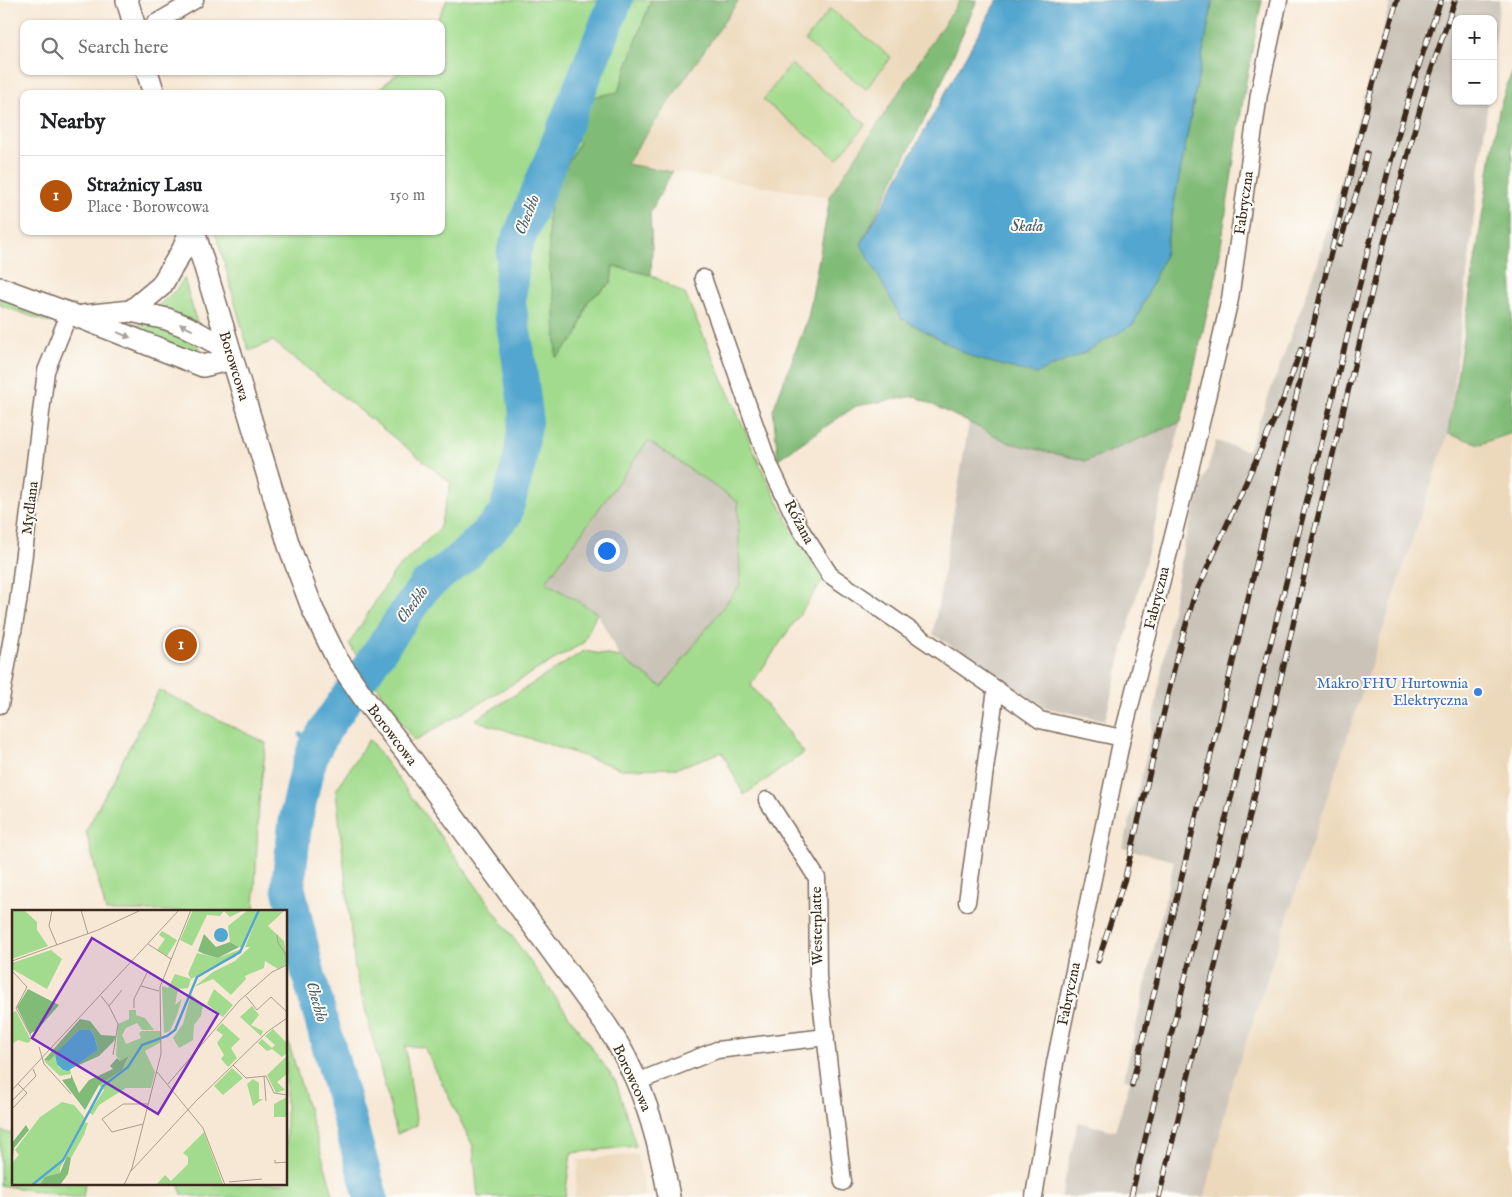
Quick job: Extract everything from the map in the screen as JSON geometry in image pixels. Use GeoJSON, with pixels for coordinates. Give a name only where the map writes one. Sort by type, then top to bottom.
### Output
{"type":"FeatureCollection","features":[{"type":"Feature","properties":{"kind":"street"},"geometry":{"type":"LineString","coordinates":[[127,0],[133,20]]}},
{"type":"Feature","properties":{"kind":"street"},"geometry":{"type":"LineString","coordinates":[[161,20],[194,0]]}},
{"type":"Feature","properties":{"kind":"street","name":"Fabryczna"},"geometry":{"type":"LineString","coordinates":[[1034,1197],[1055,1063],[1122,738],[1194,453],[1230,299],[1259,94],[1279,0]]}},
{"type":"Feature","properties":{"kind":"street"},"geometry":{"type":"LineString","coordinates":[[148,75],[153,90]]}},
{"type":"Feature","properties":{"kind":"street"},"geometry":{"type":"LineString","coordinates":[[131,311],[161,286],[183,249],[188,235]]}},
{"type":"Feature","properties":{"kind":"street","name":"Borowcowa"},"geometry":{"type":"LineString","coordinates":[[195,235],[289,546],[313,610],[337,659],[366,701],[406,752],[606,1025],[630,1065],[654,1126],[669,1197]]}},
{"type":"Feature","properties":{"kind":"street","name":"Różana"},"geometry":{"type":"LineString","coordinates":[[703,278],[768,462],[801,530],[830,576],[1040,720],[1122,738]]}},
{"type":"Feature","properties":{"kind":"street"},"geometry":{"type":"LineString","coordinates":[[0,288],[203,366],[242,390]]}},
{"type":"Feature","properties":{"kind":"street"},"geometry":{"type":"LineString","coordinates":[[74,315],[131,311],[167,318],[187,328],[230,355]]}},
{"type":"Feature","properties":{"kind":"street","name":"Mydlana"},"geometry":{"type":"LineString","coordinates":[[0,705],[18,603],[46,371],[74,315]]}},
{"type":"Feature","properties":{"kind":"street"},"geometry":{"type":"LineString","coordinates":[[203,366],[230,355]]}},
{"type":"Feature","properties":{"kind":"street"},"geometry":{"type":"LineString","coordinates":[[967,902],[996,689]]}},
{"type":"Feature","properties":{"kind":"street","name":"Westerplatte"},"geometry":{"type":"LineString","coordinates":[[767,800],[817,878],[818,977],[843,1182]]}},
{"type":"Feature","properties":{"kind":"street"},"geometry":{"type":"LineString","coordinates":[[637,1082],[717,1050],[826,1037]]}},
{"type":"Feature","properties":{"kind":"shaded area"},"geometry":{"type":"Polygon","coordinates":[[[739,0],[960,0],[829,197],[626,164],[739,0]]]}},
{"type":"Feature","properties":{"kind":"shaded area"},"geometry":{"type":"Polygon","coordinates":[[[1391,0],[1500,0],[1497,24],[1497,15],[1452,15],[1452,105],[1488,105],[1448,434],[1231,1087],[1205,1197],[1061,1197],[1078,1122],[1115,1131],[1130,1081],[1124,1078],[1174,861],[1123,848],[1147,754],[1184,543],[1216,441],[1248,451],[1318,263],[1391,0]]]}},
{"type":"Feature","properties":{"kind":"shaded area"},"geometry":{"type":"Polygon","coordinates":[[[1181,422],[1105,720],[1046,708],[933,634],[969,423],[1010,443],[1086,461],[1181,422]]]}},
{"type":"Feature","properties":{"kind":"shaded area"},"geometry":{"type":"Polygon","coordinates":[[[1512,433],[1512,1197],[1205,1197],[1231,1087],[1448,434],[1480,444],[1512,433]]]}},
{"type":"Feature","properties":{"kind":"shaded area"},"geometry":{"type":"Polygon","coordinates":[[[648,441],[738,502],[740,584],[662,687],[620,657],[597,613],[546,583],[648,441]]]}},
{"type":"Feature","properties":{"kind":"shaded area"},"geometry":{"type":"Polygon","coordinates":[[[637,1154],[646,1197],[574,1197],[579,1160],[637,1154]]]}},
{"type":"Feature","properties":{"kind":"green space"},"geometry":{"type":"Polygon","coordinates":[[[447,0],[651,0],[618,92],[579,143],[552,196],[548,219],[550,278],[555,300],[556,357],[577,336],[588,301],[611,283],[612,266],[651,275],[685,294],[765,476],[792,529],[824,579],[751,685],[804,753],[744,795],[722,752],[677,768],[622,769],[475,720],[584,651],[620,657],[662,687],[740,585],[738,502],[648,441],[546,582],[597,613],[583,643],[414,741],[349,644],[394,572],[439,529],[451,483],[273,341],[249,351],[216,235],[445,235],[445,90],[379,90],[395,75],[445,75],[445,20],[437,20],[447,0]]]}},
{"type":"Feature","properties":{"kind":"green space"},"geometry":{"type":"Polygon","coordinates":[[[651,0],[739,0],[626,164],[672,172],[650,213],[651,275],[613,266],[611,283],[588,301],[577,336],[556,358],[555,300],[550,279],[548,219],[552,196],[579,143],[571,131],[581,99],[618,92],[651,0]]]}},
{"type":"Feature","properties":{"kind":"green space"},"geometry":{"type":"Polygon","coordinates":[[[960,0],[977,0],[934,100],[861,244],[1164,257],[1213,0],[1262,0],[1245,87],[1217,272],[1181,422],[1086,461],[1010,443],[915,396],[856,406],[778,459],[773,410],[808,318],[829,197],[960,0]]]}},
{"type":"Feature","properties":{"kind":"green space"},"geometry":{"type":"Polygon","coordinates":[[[830,9],[891,57],[866,89],[805,41],[830,9]]]}},
{"type":"Feature","properties":{"kind":"green space"},"geometry":{"type":"Polygon","coordinates":[[[791,64],[866,124],[837,159],[763,100],[791,64]]]}},
{"type":"Feature","properties":{"kind":"green space"},"geometry":{"type":"Polygon","coordinates":[[[1512,71],[1512,433],[1480,444],[1448,434],[1499,109],[1512,71]]]}},
{"type":"Feature","properties":{"kind":"green space"},"geometry":{"type":"Polygon","coordinates":[[[184,278],[198,327],[154,310],[177,289],[184,278]]]}},
{"type":"Feature","properties":{"kind":"green space"},"geometry":{"type":"Polygon","coordinates":[[[0,298],[43,314],[49,318],[50,323],[0,305],[0,298]]]}},
{"type":"Feature","properties":{"kind":"green space"},"geometry":{"type":"Polygon","coordinates":[[[140,324],[173,331],[185,336],[199,347],[205,358],[123,326],[140,324]]]}},
{"type":"Feature","properties":{"kind":"green space"},"geometry":{"type":"Polygon","coordinates":[[[159,690],[266,743],[259,803],[254,910],[106,910],[86,831],[159,690]]]}},
{"type":"Feature","properties":{"kind":"green space"},"geometry":{"type":"Polygon","coordinates":[[[369,739],[616,1082],[636,1146],[571,1153],[565,1197],[478,1197],[473,1146],[424,1047],[405,1046],[417,1125],[397,1134],[355,969],[336,790],[369,739]]]}},
{"type":"Feature","properties":{"kind":"green space"},"geometry":{"type":"Polygon","coordinates":[[[288,1041],[334,1197],[198,1197],[182,1194],[178,1184],[288,1184],[288,1041]]]}},
{"type":"Feature","properties":{"kind":"green space"},"geometry":{"type":"Polygon","coordinates":[[[0,1131],[12,1134],[12,1184],[85,1184],[83,1197],[71,1197],[0,1185],[0,1131]]]}},
{"type":"Feature","properties":{"kind":"water","name":"Skała"},"geometry":{"type":"Polygon","coordinates":[[[997,0],[1213,0],[1164,257],[1134,324],[1082,354],[1035,374],[974,358],[901,318],[861,244],[997,0]]]}},
{"type":"Feature","properties":{"kind":"waterway","name":"Chechło"},"geometry":{"type":"LineString","coordinates":[[371,1197],[307,969],[288,886],[295,824],[313,752],[326,728],[424,587],[464,556],[505,515],[520,459],[526,414],[509,303],[514,250],[616,0]]}},
{"type":"Feature","properties":{"kind":"waterway"},"geometry":{"type":"LineString","coordinates":[[301,735],[320,738]]}},
{"type":"Feature","properties":{"kind":"railway"},"geometry":{"type":"LineString","coordinates":[[1132,1085],[1320,297],[1369,99],[1397,0]]}},
{"type":"Feature","properties":{"kind":"railway"},"geometry":{"type":"LineString","coordinates":[[1131,1197],[1315,468],[1372,232],[1421,57],[1441,0]]}},
{"type":"Feature","properties":{"kind":"railway"},"geometry":{"type":"LineString","coordinates":[[1159,1197],[1227,917],[1309,554],[1379,262],[1427,83],[1455,0]]}},
{"type":"Feature","properties":{"kind":"railway"},"geometry":{"type":"LineString","coordinates":[[1339,245],[1359,186],[1367,153]]}},
{"type":"Feature","properties":{"kind":"railway"},"geometry":{"type":"LineString","coordinates":[[1098,961],[1125,878],[1177,656],[1193,600],[1283,400],[1301,349]]}},
{"type":"Feature","properties":{"kind":"place","name":"Strażnicy Lasu"},"geometry":{"type":"Point","coordinates":[181,645]}},
{"type":"Feature","properties":{"kind":"place","name":"Makro FHU Hurtownia Elektryczna"},"geometry":{"type":"Point","coordinates":[1478,692]}}]}
